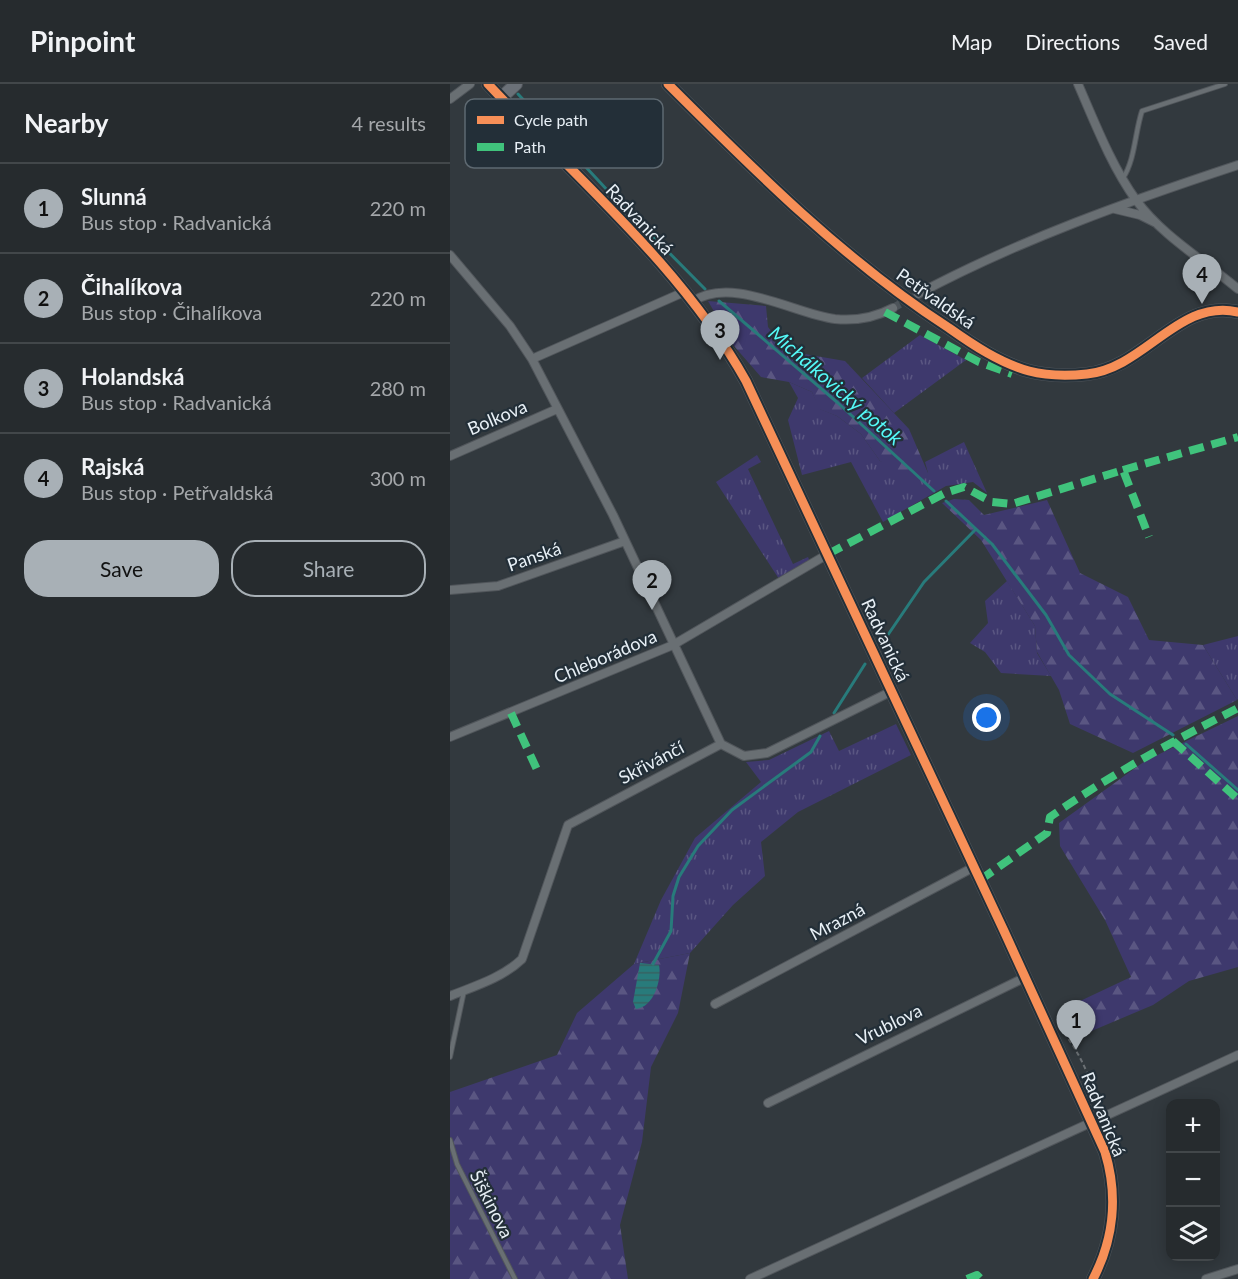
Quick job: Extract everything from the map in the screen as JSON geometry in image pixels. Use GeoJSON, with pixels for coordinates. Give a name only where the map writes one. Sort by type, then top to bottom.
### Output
{"type":"FeatureCollection","features":[{"type":"Feature","properties":{"kind":"street"},"geometry":{"type":"LineString","coordinates":[[450,99],[470,84]]}},
{"type":"Feature","properties":{"kind":"street","name":"Radvanická"},"geometry":{"type":"LineString","coordinates":[[488,84],[501,98]]}},
{"type":"Feature","properties":{"kind":"street"},"geometry":{"type":"LineString","coordinates":[[501,98],[516,84]]}},
{"type":"Feature","properties":{"kind":"street","name":"Petřvaldská"},"geometry":{"type":"LineString","coordinates":[[668,84],[853,257],[914,306],[1008,363],[1050,375],[1091,374],[1123,363],[1197,314],[1217,310],[1238,312]]}},
{"type":"Feature","properties":{"kind":"street"},"geometry":{"type":"LineString","coordinates":[[1078,84],[1098,132],[1137,201],[1162,227],[1238,289]]}},
{"type":"Feature","properties":{"kind":"street"},"geometry":{"type":"LineString","coordinates":[[918,294],[964,269],[1115,209],[1238,165]]}},
{"type":"Feature","properties":{"kind":"street","name":"Radvanická"},"geometry":{"type":"LineString","coordinates":[[569,168],[647,248],[684,292],[746,381],[1026,977],[1096,1119],[1107,1161],[1113,1201],[1109,1236],[1093,1279]]}},
{"type":"Feature","properties":{"kind":"street"},"geometry":{"type":"LineString","coordinates":[[1115,209],[1140,215],[1162,227]]}},
{"type":"Feature","properties":{"kind":"street"},"geometry":{"type":"LineString","coordinates":[[450,255],[510,326],[532,359],[625,541],[721,744],[744,756],[767,753],[892,691]]}},
{"type":"Feature","properties":{"kind":"street"},"geometry":{"type":"LineString","coordinates":[[532,359],[684,292]]}},
{"type":"Feature","properties":{"kind":"street"},"geometry":{"type":"LineString","coordinates":[[692,302],[702,295],[753,295],[833,319],[868,317],[893,308]]}},
{"type":"Feature","properties":{"kind":"street","name":"Bolkova"},"geometry":{"type":"LineString","coordinates":[[450,456],[557,409]]}},
{"type":"Feature","properties":{"kind":"street","name":"Panská"},"geometry":{"type":"LineString","coordinates":[[450,590],[498,586],[625,541]]}},
{"type":"Feature","properties":{"kind":"street","name":"Chleborádova"},"geometry":{"type":"LineString","coordinates":[[450,737],[674,645],[828,554]]}},
{"type":"Feature","properties":{"kind":"street","name":"Skřivánčí"},"geometry":{"type":"LineString","coordinates":[[465,990],[512,969],[522,959],[568,825],[721,744]]}},
{"type":"Feature","properties":{"kind":"street","name":"Mrazná"},"geometry":{"type":"LineString","coordinates":[[715,1004],[974,867]]}},
{"type":"Feature","properties":{"kind":"street","name":"Vrublova"},"geometry":{"type":"LineString","coordinates":[[768,1102],[1026,977]]}},
{"type":"Feature","properties":{"kind":"street"},"geometry":{"type":"LineString","coordinates":[[450,996],[465,990]]}},
{"type":"Feature","properties":{"kind":"street"},"geometry":{"type":"LineString","coordinates":[[750,1279],[1238,1055]]}},
{"type":"Feature","properties":{"kind":"street"},"geometry":{"type":"LineString","coordinates":[[1206,1279],[1238,1269]]}},
{"type":"Feature","properties":{"kind":"lane"},"geometry":{"type":"LineString","coordinates":[[1123,178],[1131,166],[1134,136],[1142,111],[1225,84]]}},
{"type":"Feature","properties":{"kind":"lane"},"geometry":{"type":"LineString","coordinates":[[450,1057],[465,990]]}},
{"type":"Feature","properties":{"kind":"lane","name":"Šiškinova"},"geometry":{"type":"LineString","coordinates":[[450,1140],[457,1164],[515,1279]]}},
{"type":"Feature","properties":{"kind":"path"},"geometry":{"type":"LineString","coordinates":[[1060,1028],[1075,1046],[1091,1079],[1096,1119]]}},
{"type":"Feature","properties":{"kind":"green space"},"geometry":{"type":"Polygon","coordinates":[[[708,301],[766,306],[768,327],[787,351],[845,361],[909,429],[928,473],[909,477],[880,461],[861,434],[837,416],[819,409],[812,392],[789,382],[761,377],[734,346],[708,301]]]}},
{"type":"Feature","properties":{"kind":"green space"},"geometry":{"type":"Polygon","coordinates":[[[920,335],[966,360],[894,413],[862,378],[920,335]]]}},
{"type":"Feature","properties":{"kind":"green space"},"geometry":{"type":"Polygon","coordinates":[[[789,382],[812,392],[820,409],[837,416],[861,434],[880,461],[928,473],[925,462],[964,442],[987,493],[973,482],[946,486],[883,522],[851,462],[802,475],[788,420],[798,398],[789,382]]]}},
{"type":"Feature","properties":{"kind":"green space"},"geometry":{"type":"Polygon","coordinates":[[[757,455],[761,462],[748,469],[793,564],[808,557],[810,562],[779,579],[716,482],[757,455]]]}},
{"type":"Feature","properties":{"kind":"green space"},"geometry":{"type":"Polygon","coordinates":[[[954,499],[969,500],[984,515],[1047,500],[1080,573],[1128,597],[1149,640],[1203,645],[1237,700],[1133,753],[1070,724],[1059,690],[1037,652],[1035,626],[981,540],[942,503],[954,499]]]}},
{"type":"Feature","properties":{"kind":"green space"},"geometry":{"type":"Polygon","coordinates":[[[1007,581],[1035,626],[1037,653],[1051,676],[1001,673],[985,652],[970,643],[988,623],[985,601],[1007,581]]]}},
{"type":"Feature","properties":{"kind":"green space"},"geometry":{"type":"Polygon","coordinates":[[[1238,636],[1238,699],[1237,700],[1203,645],[1238,636]]]}},
{"type":"Feature","properties":{"kind":"green space"},"geometry":{"type":"Polygon","coordinates":[[[1238,716],[1238,967],[1189,981],[1153,1005],[1075,1038],[1061,1010],[1131,977],[1105,920],[1060,846],[1059,823],[1145,761],[1238,716]]]}},
{"type":"Feature","properties":{"kind":"green space"},"geometry":{"type":"Polygon","coordinates":[[[896,724],[911,755],[798,812],[761,842],[765,876],[733,905],[690,953],[634,964],[661,900],[695,838],[761,782],[746,762],[769,760],[829,731],[839,751],[896,724]]]}},
{"type":"Feature","properties":{"kind":"green space"},"geometry":{"type":"Polygon","coordinates":[[[690,953],[678,1013],[651,1067],[642,1142],[620,1225],[628,1279],[450,1279],[450,1092],[557,1055],[577,1013],[634,964],[690,953]]]}},
{"type":"Feature","properties":{"kind":"water"},"geometry":{"type":"Polygon","coordinates":[[[640,963],[659,965],[660,971],[658,985],[652,998],[648,1003],[636,1009],[633,1002],[640,963]]]}},
{"type":"Feature","properties":{"kind":"waterway","name":"Michálkovický potok"},"geometry":{"type":"LineString","coordinates":[[518,94],[523,99]]}},
{"type":"Feature","properties":{"kind":"waterway","name":"Michálkovický potok"},"geometry":{"type":"LineString","coordinates":[[587,168],[705,289]]}},
{"type":"Feature","properties":{"kind":"waterway","name":"Michálkovický potok"},"geometry":{"type":"LineString","coordinates":[[719,301],[838,403],[934,491]]}},
{"type":"Feature","properties":{"kind":"waterway","name":"Michálkovický potok"},"geometry":{"type":"LineString","coordinates":[[946,501],[992,544],[1046,615],[1069,655],[1110,694],[1173,735]]}},
{"type":"Feature","properties":{"kind":"waterway"},"geometry":{"type":"LineString","coordinates":[[881,645],[924,582],[976,529]]}},
{"type":"Feature","properties":{"kind":"waterway"},"geometry":{"type":"LineString","coordinates":[[834,713],[865,664]]}},
{"type":"Feature","properties":{"kind":"waterway"},"geometry":{"type":"LineString","coordinates":[[653,964],[671,931],[673,896],[679,877],[698,846],[732,810],[811,752],[820,736]]}},
{"type":"Feature","properties":{"kind":"waterway","name":"Michálkovický potok"},"geometry":{"type":"LineString","coordinates":[[1186,744],[1238,790]]}},
{"type":"Feature","properties":{"kind":"tunnel"},"geometry":{"type":"LineString","coordinates":[[893,308],[918,294]]}},
{"type":"Feature","properties":{"kind":"marked path"},"geometry":{"type":"LineString","coordinates":[[885,312],[979,362],[1012,374]]}},
{"type":"Feature","properties":{"kind":"marked path"},"geometry":{"type":"LineString","coordinates":[[1123,470],[1238,437]]}},
{"type":"Feature","properties":{"kind":"marked path"},"geometry":{"type":"LineString","coordinates":[[828,554],[945,493],[964,487],[992,502],[1012,504],[1123,470],[1149,537]]}},
{"type":"Feature","properties":{"kind":"marked path"},"geometry":{"type":"LineString","coordinates":[[980,880],[1047,833],[1050,817],[1142,759],[1238,708]]}},
{"type":"Feature","properties":{"kind":"marked path"},"geometry":{"type":"LineString","coordinates":[[511,713],[539,774]]}},
{"type":"Feature","properties":{"kind":"marked path"},"geometry":{"type":"LineString","coordinates":[[1173,741],[1238,799]]}},
{"type":"Feature","properties":{"kind":"marked path"},"geometry":{"type":"LineString","coordinates":[[967,1279],[977,1275],[981,1279]]}},
{"type":"Feature","properties":{"kind":"cycle path"},"geometry":{"type":"LineString","coordinates":[[488,84],[503,99]]}},
{"type":"Feature","properties":{"kind":"cycle path"},"geometry":{"type":"LineString","coordinates":[[668,84],[802,214],[873,274],[968,341],[1018,368],[1043,374],[1065,375],[1087,374],[1108,369],[1127,360],[1180,324],[1198,315],[1217,310],[1238,312]]}},
{"type":"Feature","properties":{"kind":"cycle path"},"geometry":{"type":"LineString","coordinates":[[570,168],[660,262],[720,339],[746,381],[1105,1152],[1112,1184],[1112,1217],[1106,1248],[1093,1279]]}},
{"type":"Feature","properties":{"kind":"place","name":"Rajská"},"geometry":{"type":"Point","coordinates":[1202,304]}},
{"type":"Feature","properties":{"kind":"place","name":"Holandská"},"geometry":{"type":"Point","coordinates":[720,360]}},
{"type":"Feature","properties":{"kind":"place","name":"Čihalíkova"},"geometry":{"type":"Point","coordinates":[652,610]}},
{"type":"Feature","properties":{"kind":"place","name":"Slunná"},"geometry":{"type":"Point","coordinates":[1076,1050]}}]}
